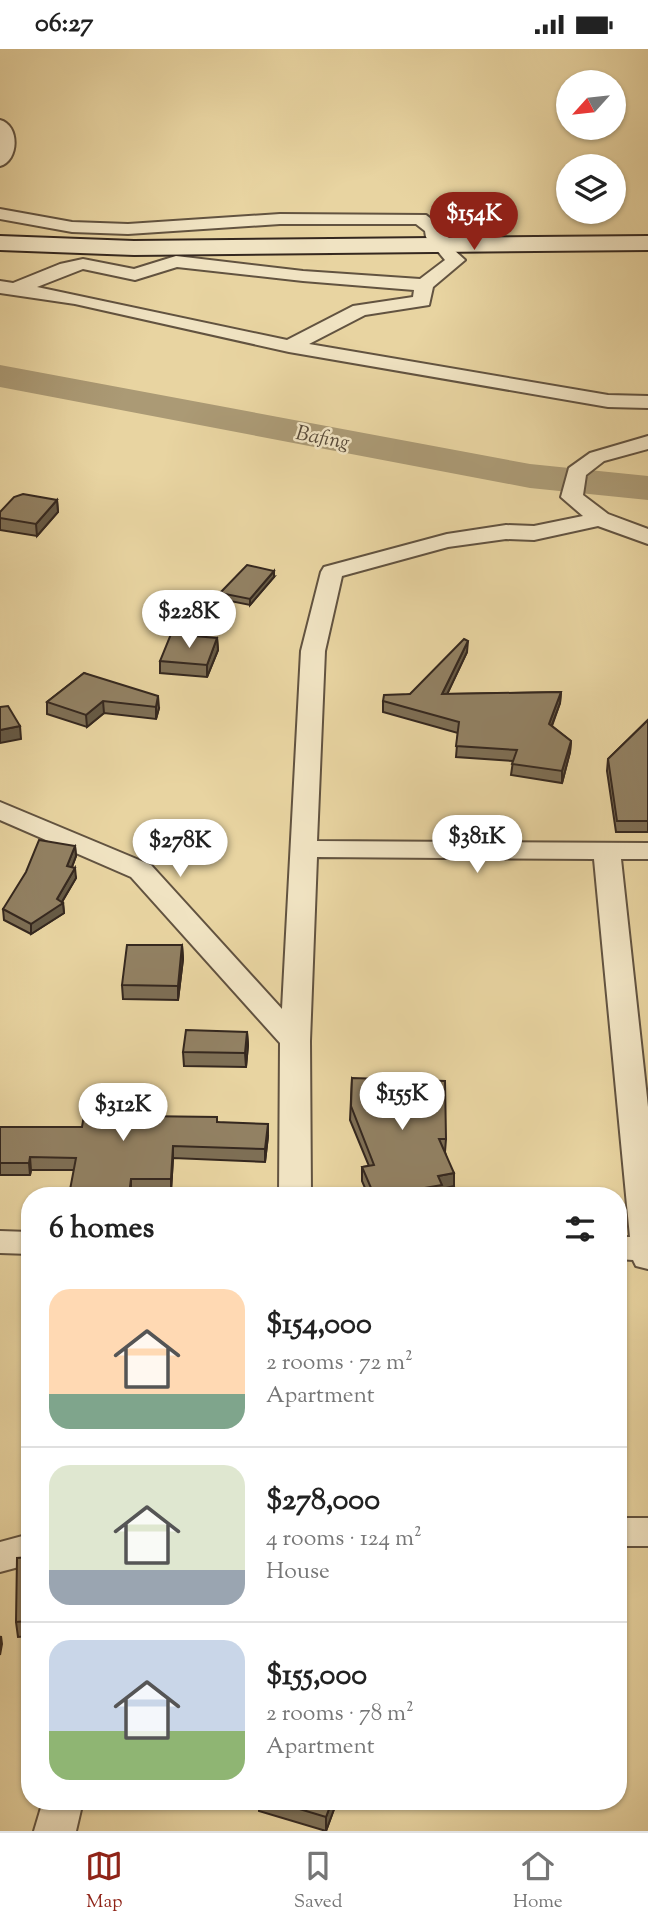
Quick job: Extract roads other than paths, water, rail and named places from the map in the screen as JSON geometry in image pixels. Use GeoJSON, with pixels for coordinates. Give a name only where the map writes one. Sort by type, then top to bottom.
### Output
{"type":"FeatureCollection","features":[{"type":"Feature","properties":{"kind":"main road"},"geometry":{"type":"LineString","coordinates":[[0,243],[134,248],[648,243]]}},
{"type":"Feature","properties":{"kind":"street"},"geometry":{"type":"LineString","coordinates":[[0,125],[6,132],[7,147],[0,161]]}},
{"type":"Feature","properties":{"kind":"street"},"geometry":{"type":"LineString","coordinates":[[0,214],[72,227],[128,229],[281,219],[420,219],[446,245],[445,252],[456,260],[424,285],[303,276],[176,261],[135,275],[83,264],[8,288]]}},
{"type":"Feature","properties":{"kind":"street"},"geometry":{"type":"LineString","coordinates":[[289,347],[360,310],[422,301],[424,285]]}},
{"type":"Feature","properties":{"kind":"street"},"geometry":{"type":"LineString","coordinates":[[8,288],[75,298],[289,347],[608,401],[648,402]]}},
{"type":"Feature","properties":{"kind":"street"},"geometry":{"type":"LineString","coordinates":[[648,442],[597,457],[575,479],[572,497],[600,519],[648,537]]}},
{"type":"Feature","properties":{"kind":"street"},"geometry":{"type":"LineString","coordinates":[[295,1187],[295,1041],[313,651],[332,572],[447,541],[506,533],[534,533],[600,519]]}},
{"type":"Feature","properties":{"kind":"street"},"geometry":{"type":"LineString","coordinates":[[0,810],[141,871],[295,1041]]}},
{"type":"Feature","properties":{"kind":"street"},"geometry":{"type":"LineString","coordinates":[[305,849],[648,851]]}},
{"type":"Feature","properties":{"kind":"street"},"geometry":{"type":"LineString","coordinates":[[607,852],[648,1258]]}},
{"type":"Feature","properties":{"kind":"street"},"geometry":{"type":"LineString","coordinates":[[0,1242],[21,1243]]}},
{"type":"Feature","properties":{"kind":"street"},"geometry":{"type":"LineString","coordinates":[[627,1248],[648,1249]]}},
{"type":"Feature","properties":{"kind":"street"},"geometry":{"type":"LineString","coordinates":[[627,1532],[648,1532]]}},
{"type":"Feature","properties":{"kind":"street"},"geometry":{"type":"LineString","coordinates":[[0,1557],[21,1551]]}},
{"type":"Feature","properties":{"kind":"street"},"geometry":{"type":"LineString","coordinates":[[55,1831],[61,1810]]}},
{"type":"Feature","properties":{"kind":"waterway","name":"Bafing"},"geometry":{"type":"LineString","coordinates":[[0,376],[530,476],[648,488]]}}]}
